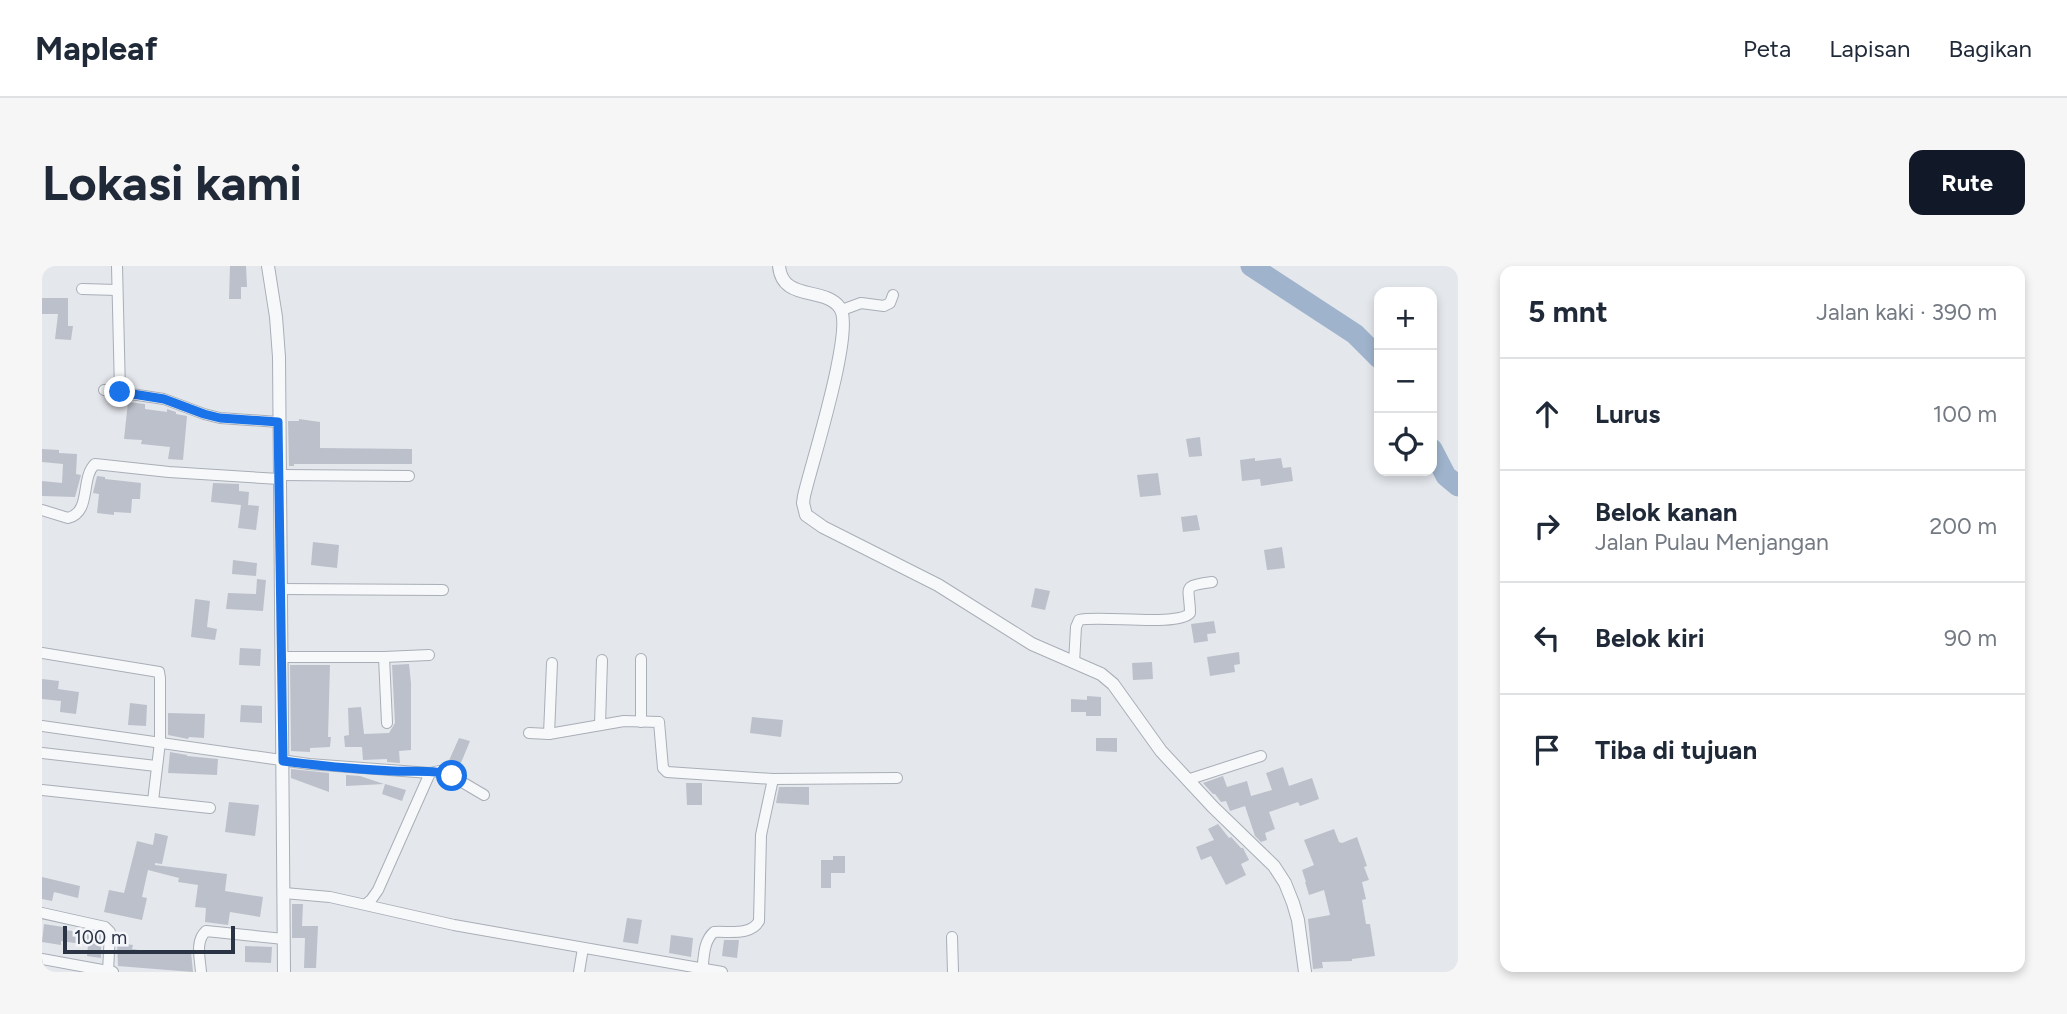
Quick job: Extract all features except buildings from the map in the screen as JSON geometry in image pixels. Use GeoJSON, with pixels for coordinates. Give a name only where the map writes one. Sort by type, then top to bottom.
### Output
{"type":"FeatureCollection","features":[{"type":"Feature","properties":{"kind":"street"},"geometry":{"type":"LineString","coordinates":[[117,266],[120,392]]}},
{"type":"Feature","properties":{"kind":"street"},"geometry":{"type":"LineString","coordinates":[[268,266],[278,336],[284,972]]}},
{"type":"Feature","properties":{"kind":"street"},"geometry":{"type":"LineString","coordinates":[[779,266],[780,277],[789,286],[832,301],[842,310],[844,322],[841,350],[804,496],[806,515],[822,527],[938,585],[1032,644],[1101,674],[1113,684],[1161,751],[1274,866],[1285,883],[1298,920],[1305,972]]}},
{"type":"Feature","properties":{"kind":"street"},"geometry":{"type":"LineString","coordinates":[[82,289],[117,290]]}},
{"type":"Feature","properties":{"kind":"street"},"geometry":{"type":"LineString","coordinates":[[842,310],[862,303],[884,306],[890,303],[893,295]]}},
{"type":"Feature","properties":{"kind":"street"},"geometry":{"type":"LineString","coordinates":[[104,390],[164,399],[220,418],[278,422]]}},
{"type":"Feature","properties":{"kind":"street"},"geometry":{"type":"LineString","coordinates":[[42,510],[68,518],[78,514],[88,475],[95,464],[180,473],[279,477],[409,476]]}},
{"type":"Feature","properties":{"kind":"street"},"geometry":{"type":"LineString","coordinates":[[1074,663],[1076,625],[1079,620],[1185,618],[1190,613],[1190,587],[1193,584],[1212,582]]}},
{"type":"Feature","properties":{"kind":"street"},"geometry":{"type":"LineString","coordinates":[[280,589],[443,590]]}},
{"type":"Feature","properties":{"kind":"street"},"geometry":{"type":"LineString","coordinates":[[42,653],[159,673],[160,742],[153,801]]}},
{"type":"Feature","properties":{"kind":"street"},"geometry":{"type":"LineString","coordinates":[[281,657],[429,655]]}},
{"type":"Feature","properties":{"kind":"street"},"geometry":{"type":"LineString","coordinates":[[384,657],[387,723]]}},
{"type":"Feature","properties":{"kind":"street"},"geometry":{"type":"LineString","coordinates":[[641,659],[641,722]]}},
{"type":"Feature","properties":{"kind":"street"},"geometry":{"type":"LineString","coordinates":[[600,725],[602,660]]}},
{"type":"Feature","properties":{"kind":"street"},"geometry":{"type":"LineString","coordinates":[[549,734],[552,663]]}},
{"type":"Feature","properties":{"kind":"street"},"geometry":{"type":"LineString","coordinates":[[529,733],[549,734],[624,721],[659,722],[663,768],[667,772],[773,779],[897,778]]}},
{"type":"Feature","properties":{"kind":"street"},"geometry":{"type":"LineString","coordinates":[[42,726],[283,761],[358,769],[445,772],[484,795]]}},
{"type":"Feature","properties":{"kind":"street"},"geometry":{"type":"LineString","coordinates":[[42,753],[156,766]]}},
{"type":"Feature","properties":{"kind":"street"},"geometry":{"type":"LineString","coordinates":[[1187,780],[1261,757]]}},
{"type":"Feature","properties":{"kind":"street"},"geometry":{"type":"LineString","coordinates":[[366,904],[378,890],[430,773]]}},
{"type":"Feature","properties":{"kind":"street"},"geometry":{"type":"LineString","coordinates":[[702,970],[707,944],[714,932],[746,931],[756,926],[759,921],[761,835],[773,779]]}},
{"type":"Feature","properties":{"kind":"street"},"geometry":{"type":"LineString","coordinates":[[42,790],[210,808]]}},
{"type":"Feature","properties":{"kind":"street"},"geometry":{"type":"LineString","coordinates":[[284,893],[330,897],[454,925],[722,972]]}},
{"type":"Feature","properties":{"kind":"street"},"geometry":{"type":"LineString","coordinates":[[42,913],[105,928],[110,932],[110,972],[42,959]]}},
{"type":"Feature","properties":{"kind":"street"},"geometry":{"type":"LineString","coordinates":[[201,972],[199,942],[206,931],[284,939]]}},
{"type":"Feature","properties":{"kind":"street"},"geometry":{"type":"LineString","coordinates":[[953,937],[953,972]]}},
{"type":"Feature","properties":{"kind":"street"},"geometry":{"type":"LineString","coordinates":[[579,972],[583,948]]}},
{"type":"Feature","properties":{"kind":"waterway"},"geometry":{"type":"LineString","coordinates":[[1251,266],[1355,334],[1374,353]]}},
{"type":"Feature","properties":{"kind":"waterway"},"geometry":{"type":"LineString","coordinates":[[1437,459],[1446,476],[1458,486]]}},
{"type":"Feature","properties":{"kind":"route"},"geometry":{"type":"LineString","coordinates":[[120,392],[164,399],[220,418],[278,422],[283,761],[393,771],[439,771],[452,776]]}}]}
